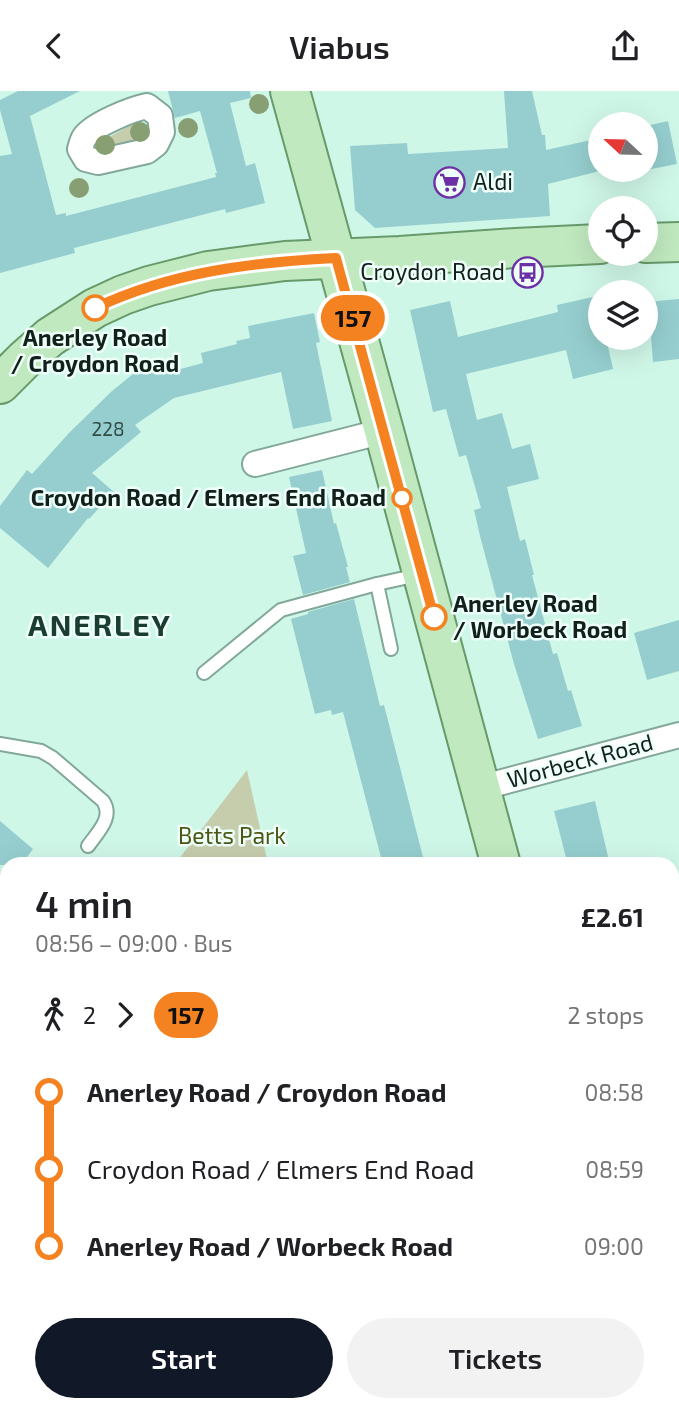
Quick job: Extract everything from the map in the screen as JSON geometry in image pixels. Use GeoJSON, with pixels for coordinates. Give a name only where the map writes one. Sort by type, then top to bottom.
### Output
{"type":"FeatureCollection","features":[{"type":"Feature","properties":{"kind":"main road"},"geometry":{"type":"LineString","coordinates":[[290,91],[499,857]]}},
{"type":"Feature","properties":{"kind":"main road"},"geometry":{"type":"LineString","coordinates":[[658,243],[679,242]]}},
{"type":"Feature","properties":{"kind":"main road"},"geometry":{"type":"LineString","coordinates":[[0,384],[50,337],[95,308],[149,286],[221,269],[285,261],[588,244]]}},
{"type":"Feature","properties":{"kind":"street"},"geometry":{"type":"LineString","coordinates":[[255,464],[384,431]]}},
{"type":"Feature","properties":{"kind":"street","name":"Worbeck Road"},"geometry":{"type":"LineString","coordinates":[[480,788],[679,735]]}},
{"type":"Feature","properties":{"kind":"lane"},"geometry":{"type":"LineString","coordinates":[[204,673],[281,610],[422,573]]}},
{"type":"Feature","properties":{"kind":"lane"},"geometry":{"type":"LineString","coordinates":[[377,584],[391,649]]}},
{"type":"Feature","properties":{"kind":"lane"},"geometry":{"type":"LineString","coordinates":[[0,744],[41,751],[103,801],[108,808],[107,817],[88,846]]}},
{"type":"Feature","properties":{"kind":"green space"},"geometry":{"type":"Polygon","coordinates":[[[135,123],[143,124],[146,128],[147,134],[143,140],[101,149],[98,146],[98,143],[135,123]]]}},
{"type":"Feature","properties":{"kind":"green space","name":"Betts Park"},"geometry":{"type":"Polygon","coordinates":[[[247,770],[266,857],[180,857],[247,770]]]}},
{"type":"Feature","properties":{"kind":"building"},"geometry":{"type":"Polygon","coordinates":[[[18,91],[80,91],[30,116],[56,215],[66,213],[66,216],[216,177],[200,111],[175,118],[168,91],[250,91],[251,98],[230,103],[246,166],[255,163],[265,203],[226,213],[225,209],[74,248],[75,253],[0,273],[0,156],[12,154],[0,110],[0,100],[18,91]]]}},
{"type":"Feature","properties":{"kind":"building","name":"Aldi"},"geometry":{"type":"Polygon","coordinates":[[[504,91],[532,91],[542,135],[545,135],[546,150],[588,141],[588,174],[548,184],[550,216],[375,228],[355,210],[350,146],[407,143],[408,154],[508,148],[504,91]]]}},
{"type":"Feature","properties":{"kind":"building"},"geometry":{"type":"Polygon","coordinates":[[[668,121],[677,164],[658,168],[658,123],[668,121]]]}},
{"type":"Feature","properties":{"kind":"building"},"geometry":{"type":"Polygon","coordinates":[[[588,298],[588,350],[609,350],[613,369],[573,379],[566,350],[466,374],[477,420],[502,413],[512,449],[530,444],[539,479],[507,487],[520,541],[525,539],[553,654],[557,653],[582,726],[538,739],[514,664],[480,536],[474,510],[481,508],[466,455],[459,457],[446,409],[433,412],[410,310],[450,301],[458,337],[558,312],[557,305],[588,298]]]}},
{"type":"Feature","properties":{"kind":"building"},"geometry":{"type":"Polygon","coordinates":[[[679,299],[679,359],[653,362],[652,350],[658,350],[658,301],[679,299]]]}},
{"type":"Feature","properties":{"kind":"building"},"geometry":{"type":"Polygon","coordinates":[[[314,313],[320,342],[316,343],[332,421],[293,429],[281,372],[174,398],[135,425],[141,432],[92,473],[114,492],[88,518],[48,568],[0,528],[0,506],[27,470],[32,474],[112,391],[148,362],[158,375],[203,363],[201,353],[250,338],[248,326],[314,313]]]}},
{"type":"Feature","properties":{"kind":"building"},"geometry":{"type":"Polygon","coordinates":[[[322,470],[350,582],[303,595],[293,556],[306,553],[289,477],[322,470]]]}},
{"type":"Feature","properties":{"kind":"building"},"geometry":{"type":"Polygon","coordinates":[[[354,599],[380,706],[384,705],[423,857],[381,857],[343,712],[332,715],[331,710],[315,714],[291,619],[354,599]]]}},
{"type":"Feature","properties":{"kind":"building"},"geometry":{"type":"Polygon","coordinates":[[[679,620],[679,671],[647,680],[634,633],[679,620]]]}},
{"type":"Feature","properties":{"kind":"building"},"geometry":{"type":"Polygon","coordinates":[[[595,801],[608,857],[566,857],[554,811],[595,801]]]}},
{"type":"Feature","properties":{"kind":"building"},"geometry":{"type":"Polygon","coordinates":[[[0,821],[33,849],[27,857],[0,857],[0,821]]]}},
{"type":"Feature","properties":{"kind":"bus line","name":"157"},"geometry":{"type":"LineString","coordinates":[[95,308],[149,286],[208,271],[285,261],[336,258],[434,617]]}},
{"type":"Feature","properties":{"kind":"place","name":"Aldi"},"geometry":{"type":"Point","coordinates":[450,182]}},
{"type":"Feature","properties":{"kind":"place","name":"Croydon Road"},"geometry":{"type":"Point","coordinates":[528,272]}},
{"type":"Feature","properties":{"kind":"place","name":"Anerley Road / Croydon Road"},"geometry":{"type":"Point","coordinates":[95,308]}},
{"type":"Feature","properties":{"kind":"place","name":"Croydon Road / Elmers End Road"},"geometry":{"type":"Point","coordinates":[402,498]}},
{"type":"Feature","properties":{"kind":"place","name":"Anerley Road / Worbeck Road"},"geometry":{"type":"Point","coordinates":[434,617]}},
{"type":"Feature","properties":{"kind":"district","name":"ANERLEY"},"geometry":{"type":"Point","coordinates":[100,626]}}]}
